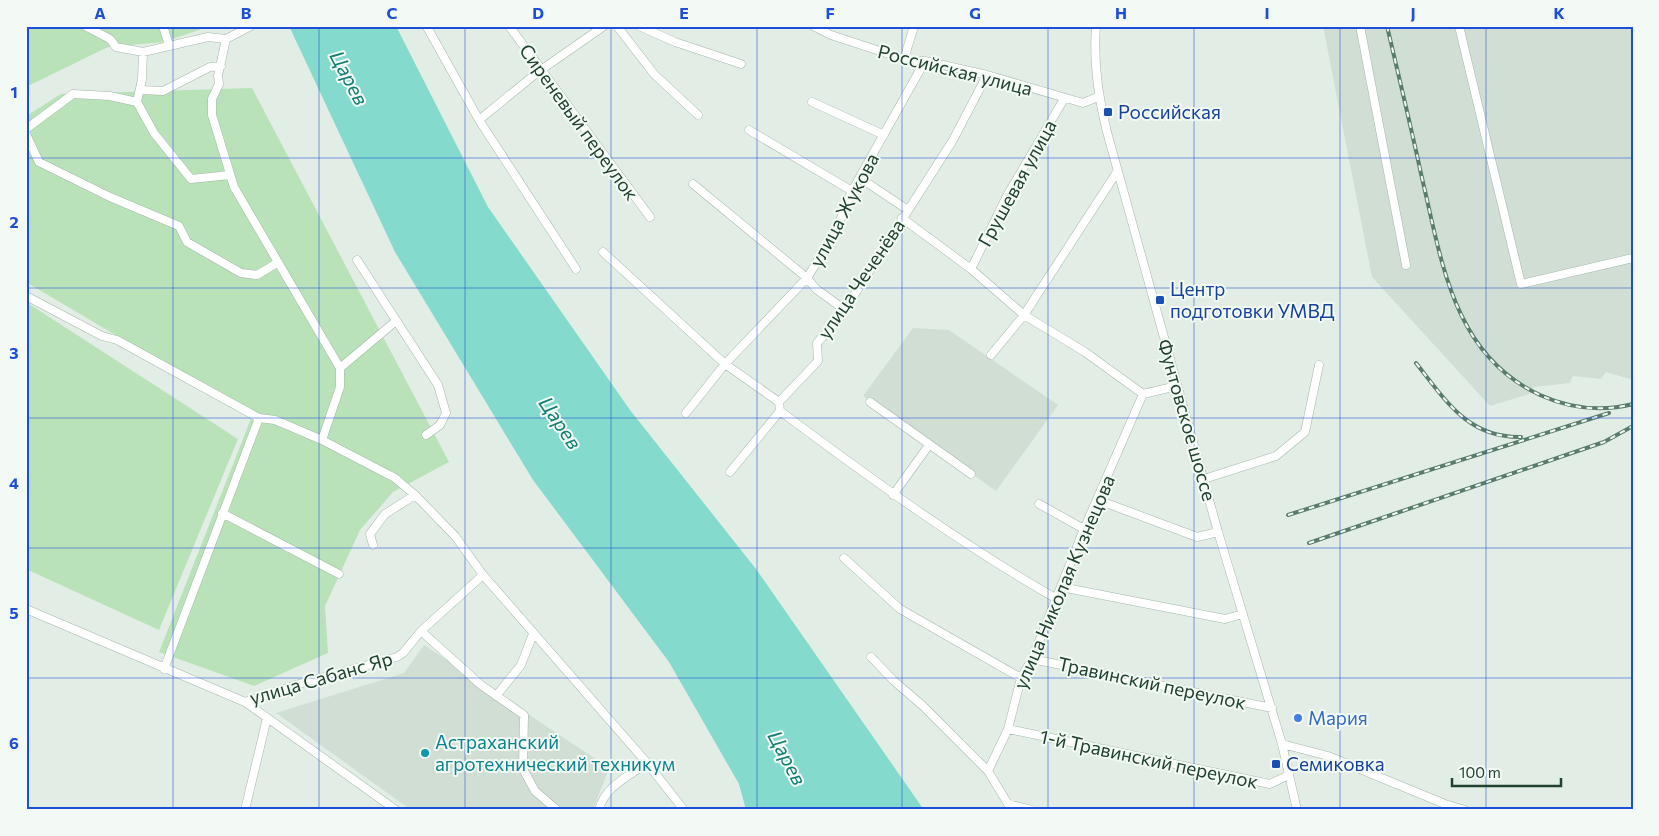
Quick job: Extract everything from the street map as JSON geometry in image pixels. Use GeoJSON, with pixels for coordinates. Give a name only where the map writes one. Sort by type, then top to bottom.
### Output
{"type":"FeatureCollection","features":[{"type":"Feature","properties":{"kind":"street"},"geometry":{"type":"LineString","coordinates":[[85,26],[110,39],[116,47],[143,52],[208,37],[226,39],[251,26]]}},
{"type":"Feature","properties":{"kind":"street"},"geometry":{"type":"LineString","coordinates":[[163,26],[168,45]]}},
{"type":"Feature","properties":{"kind":"street"},"geometry":{"type":"LineString","coordinates":[[428,26],[479,120],[576,269]]}},
{"type":"Feature","properties":{"kind":"street","name":"Сиреневый переулок"},"geometry":{"type":"LineString","coordinates":[[510,26],[650,217]]}},
{"type":"Feature","properties":{"kind":"street"},"geometry":{"type":"LineString","coordinates":[[479,120],[541,70],[604,26]]}},
{"type":"Feature","properties":{"kind":"street"},"geometry":{"type":"LineString","coordinates":[[617,26],[654,74],[698,116]]}},
{"type":"Feature","properties":{"kind":"street"},"geometry":{"type":"LineString","coordinates":[[639,26],[675,42],[741,64]]}},
{"type":"Feature","properties":{"kind":"street","name":"Российская улица"},"geometry":{"type":"LineString","coordinates":[[813,26],[831,35],[904,59],[925,61],[987,75],[1064,99],[1083,103],[1098,97]]}},
{"type":"Feature","properties":{"kind":"street"},"geometry":{"type":"LineString","coordinates":[[904,59],[914,26]]}},
{"type":"Feature","properties":{"kind":"street","name":"Фунтовское шоссе"},"geometry":{"type":"LineString","coordinates":[[1096,26],[1094,52],[1098,97],[1117,172],[1218,532],[1272,708],[1296,808]]}},
{"type":"Feature","properties":{"kind":"street"},"geometry":{"type":"LineString","coordinates":[[1360,26],[1406,265]]}},
{"type":"Feature","properties":{"kind":"street"},"geometry":{"type":"LineString","coordinates":[[1459,26],[1521,284],[1633,258]]}},
{"type":"Feature","properties":{"kind":"street"},"geometry":{"type":"LineString","coordinates":[[226,39],[218,76],[219,84],[212,99],[212,114],[234,187],[340,368],[340,387],[322,440]]}},
{"type":"Feature","properties":{"kind":"street"},"geometry":{"type":"LineString","coordinates":[[143,52],[140,90],[137,102],[154,133],[191,178],[230,175]]}},
{"type":"Feature","properties":{"kind":"street","name":"улица Жукова"},"geometry":{"type":"LineString","coordinates":[[686,413],[724,364],[808,278],[836,233],[852,191],[925,61]]}},
{"type":"Feature","properties":{"kind":"street"},"geometry":{"type":"LineString","coordinates":[[140,90],[163,91],[210,67],[221,66]]}},
{"type":"Feature","properties":{"kind":"street","name":"улица Чеченёва"},"geometry":{"type":"LineString","coordinates":[[779,402],[818,361],[818,343],[845,310],[953,140],[987,75]]}},
{"type":"Feature","properties":{"kind":"street"},"geometry":{"type":"LineString","coordinates":[[26,128],[73,94],[110,96],[137,102]]}},
{"type":"Feature","properties":{"kind":"street","name":"Грушевая улица"},"geometry":{"type":"LineString","coordinates":[[971,269],[1008,194],[1064,99]]}},
{"type":"Feature","properties":{"kind":"street"},"geometry":{"type":"LineString","coordinates":[[812,102],[884,135]]}},
{"type":"Feature","properties":{"kind":"street"},"geometry":{"type":"LineString","coordinates":[[749,130],[852,191]]}},
{"type":"Feature","properties":{"kind":"street"},"geometry":{"type":"LineString","coordinates":[[26,134],[40,162],[110,197],[179,226],[187,242],[241,273],[257,275],[277,263]]}},
{"type":"Feature","properties":{"kind":"street"},"geometry":{"type":"LineString","coordinates":[[991,355],[1024,315],[1117,172]]}},
{"type":"Feature","properties":{"kind":"street"},"geometry":{"type":"LineString","coordinates":[[860,178],[908,210]]}},
{"type":"Feature","properties":{"kind":"street"},"geometry":{"type":"LineString","coordinates":[[693,184],[808,278],[816,288],[845,310]]}},
{"type":"Feature","properties":{"kind":"street"},"geometry":{"type":"LineString","coordinates":[[902,218],[971,269],[1024,315],[1085,352],[1143,394],[1177,386]]}},
{"type":"Feature","properties":{"kind":"street"},"geometry":{"type":"LineString","coordinates":[[603,252],[724,364],[779,402],[780,411],[730,472]]}},
{"type":"Feature","properties":{"kind":"street"},"geometry":{"type":"LineString","coordinates":[[357,260],[438,385],[446,413],[440,425],[426,435]]}},
{"type":"Feature","properties":{"kind":"street"},"geometry":{"type":"LineString","coordinates":[[26,296],[102,336],[117,340],[259,418],[275,420],[322,440],[395,478],[416,495],[455,536],[483,575],[647,763],[684,810]]}},
{"type":"Feature","properties":{"kind":"street"},"geometry":{"type":"LineString","coordinates":[[340,368],[396,321]]}},
{"type":"Feature","properties":{"kind":"street"},"geometry":{"type":"LineString","coordinates":[[1204,479],[1276,456],[1305,432],[1320,365]]}},
{"type":"Feature","properties":{"kind":"street","name":"улица Николая Кузнецова"},"geometry":{"type":"LineString","coordinates":[[988,771],[1008,729],[1021,678],[1032,659],[1084,528],[1098,500],[1143,394]]}},
{"type":"Feature","properties":{"kind":"street"},"geometry":{"type":"LineString","coordinates":[[870,402],[971,474]]}},
{"type":"Feature","properties":{"kind":"street"},"geometry":{"type":"LineString","coordinates":[[780,411],[893,495],[1003,568],[1057,599]]}},
{"type":"Feature","properties":{"kind":"street"},"geometry":{"type":"LineString","coordinates":[[164,669],[259,418]]}},
{"type":"Feature","properties":{"kind":"street"},"geometry":{"type":"LineString","coordinates":[[893,495],[929,445]]}},
{"type":"Feature","properties":{"kind":"street"},"geometry":{"type":"LineString","coordinates":[[373,545],[370,534],[385,514],[416,495]]}},
{"type":"Feature","properties":{"kind":"street"},"geometry":{"type":"LineString","coordinates":[[1098,500],[1196,537],[1218,532]]}},
{"type":"Feature","properties":{"kind":"street"},"geometry":{"type":"LineString","coordinates":[[1039,504],[1084,528]]}},
{"type":"Feature","properties":{"kind":"street"},"geometry":{"type":"LineString","coordinates":[[222,513],[339,574]]}},
{"type":"Feature","properties":{"kind":"street"},"geometry":{"type":"LineString","coordinates":[[844,558],[900,610],[1021,678]]}},
{"type":"Feature","properties":{"kind":"street","name":"улица Сабанс Яр"},"geometry":{"type":"LineString","coordinates":[[26,609],[245,702],[299,684],[390,660],[403,653],[421,631],[483,575]]}},
{"type":"Feature","properties":{"kind":"street"},"geometry":{"type":"LineString","coordinates":[[1061,587],[1225,619],[1243,614]]}},
{"type":"Feature","properties":{"kind":"street"},"geometry":{"type":"LineString","coordinates":[[421,631],[496,696],[524,715],[523,770],[535,791],[557,810]]}},
{"type":"Feature","properties":{"kind":"street"},"geometry":{"type":"LineString","coordinates":[[496,696],[521,665],[533,634]]}},
{"type":"Feature","properties":{"kind":"street"},"geometry":{"type":"LineString","coordinates":[[870,657],[923,706],[988,771],[1008,804],[1032,810]]}},
{"type":"Feature","properties":{"kind":"street","name":"Травинский переулок"},"geometry":{"type":"LineString","coordinates":[[1032,659],[1272,708]]}},
{"type":"Feature","properties":{"kind":"street"},"geometry":{"type":"LineString","coordinates":[[245,702],[396,810]]}},
{"type":"Feature","properties":{"kind":"street"},"geometry":{"type":"LineString","coordinates":[[245,810],[267,718]]}},
{"type":"Feature","properties":{"kind":"street","name":"1-й Травинский переулок"},"geometry":{"type":"LineString","coordinates":[[1008,729],[1270,784],[1289,775]]}},
{"type":"Feature","properties":{"kind":"street"},"geometry":{"type":"LineString","coordinates":[[1282,744],[1328,756],[1445,804],[1465,810]]}},
{"type":"Feature","properties":{"kind":"street"},"geometry":{"type":"LineString","coordinates":[[599,810],[603,797],[610,789],[647,763]]}},
{"type":"Feature","properties":{"kind":"shaded area"},"geometry":{"type":"Polygon","coordinates":[[[1323,26],[1633,26],[1633,380],[1606,372],[1601,379],[1573,376],[1570,383],[1534,387],[1529,394],[1490,406],[1372,277],[1323,26]]]}},
{"type":"Feature","properties":{"kind":"shaded area"},"geometry":{"type":"Polygon","coordinates":[[[913,328],[949,330],[1058,405],[996,491],[863,396],[913,328]]]}},
{"type":"Feature","properties":{"kind":"shaded area"},"geometry":{"type":"Polygon","coordinates":[[[424,645],[609,768],[593,810],[411,810],[276,713],[404,673],[424,645]]]}},
{"type":"Feature","properties":{"kind":"green space"},"geometry":{"type":"Polygon","coordinates":[[[26,26],[211,26],[163,42],[108,47],[26,87],[26,26]]]}},
{"type":"Feature","properties":{"kind":"green space"},"geometry":{"type":"Polygon","coordinates":[[[252,88],[449,462],[393,492],[360,530],[325,606],[328,653],[254,686],[159,652],[252,416],[26,282],[26,116],[61,94],[252,88]]]}},
{"type":"Feature","properties":{"kind":"green space"},"geometry":{"type":"Polygon","coordinates":[[[26,302],[238,439],[159,630],[26,569],[26,302]]]}},
{"type":"Feature","properties":{"kind":"water","name":"Царев"},"geometry":{"type":"Polygon","coordinates":[[[289,26],[396,26],[488,207],[630,410],[756,569],[924,810],[746,810],[739,784],[669,662],[533,480],[395,252],[289,26]]]}},
{"type":"Feature","properties":{"kind":"railway"},"geometry":{"type":"LineString","coordinates":[[1387,26],[1445,273],[1456,303],[1470,331],[1488,356],[1511,378],[1540,395],[1552,400],[1586,408],[1609,408],[1633,404]]}},
{"type":"Feature","properties":{"kind":"railway"},"geometry":{"type":"LineString","coordinates":[[1416,363],[1448,403],[1472,424],[1503,436],[1521,437]]}},
{"type":"Feature","properties":{"kind":"railway"},"geometry":{"type":"LineString","coordinates":[[1288,515],[1609,413]]}},
{"type":"Feature","properties":{"kind":"railway"},"geometry":{"type":"LineString","coordinates":[[1309,543],[1604,442],[1633,426]]}},
{"type":"Feature","properties":{"kind":"place","name":"Российская"},"geometry":{"type":"Point","coordinates":[1108,112]}},
{"type":"Feature","properties":{"kind":"place","name":"Центр подготовки УМВД"},"geometry":{"type":"Point","coordinates":[1160,300]}},
{"type":"Feature","properties":{"kind":"place","name":"Мария"},"geometry":{"type":"Point","coordinates":[1298,718]}},
{"type":"Feature","properties":{"kind":"place","name":"Астраханский агротехнический техникум"},"geometry":{"type":"Point","coordinates":[425,753]}},
{"type":"Feature","properties":{"kind":"place","name":"Семиковка"},"geometry":{"type":"Point","coordinates":[1276,764]}}]}
